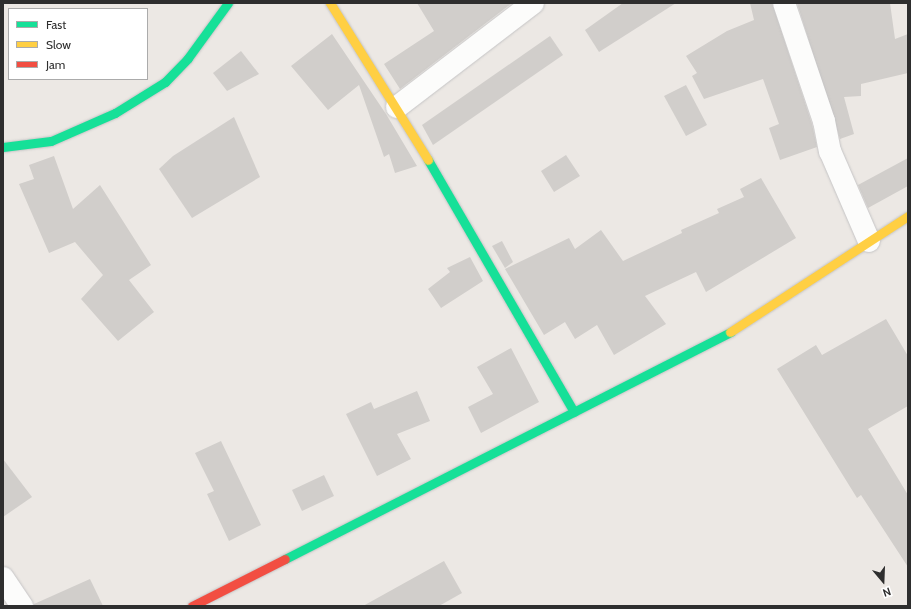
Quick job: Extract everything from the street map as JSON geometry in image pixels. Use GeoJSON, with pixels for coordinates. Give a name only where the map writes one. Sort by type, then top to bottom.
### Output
{"type":"FeatureCollection","features":[{"type":"Feature","properties":{"kind":"street"},"geometry":{"type":"LineString","coordinates":[[3,148],[51,141],[116,113],[164,82],[188,58],[228,3]]}},
{"type":"Feature","properties":{"kind":"street"},"geometry":{"type":"LineString","coordinates":[[330,3],[398,107],[574,412]]}},
{"type":"Feature","properties":{"kind":"street"},"geometry":{"type":"LineString","coordinates":[[398,107],[533,3]]}},
{"type":"Feature","properties":{"kind":"street"},"geometry":{"type":"LineString","coordinates":[[784,3],[824,121],[830,151],[870,241]]}},
{"type":"Feature","properties":{"kind":"street"},"geometry":{"type":"LineString","coordinates":[[192,606],[734,330],[908,216]]}},
{"type":"Feature","properties":{"kind":"street"},"geometry":{"type":"LineString","coordinates":[[3,578],[22,606]]}},
{"type":"Feature","properties":{"kind":"building"},"geometry":{"type":"Polygon","coordinates":[[[417,3],[512,3],[400,89],[384,64],[434,31],[417,3]]]}},
{"type":"Feature","properties":{"kind":"building"},"geometry":{"type":"Polygon","coordinates":[[[623,3],[676,3],[599,52],[585,30],[623,3]]]}},
{"type":"Feature","properties":{"kind":"building"},"geometry":{"type":"Polygon","coordinates":[[[750,3],[772,3],[812,124],[817,147],[780,160],[769,128],[779,124],[763,79],[704,99],[692,76],[697,73],[686,56],[727,31],[754,20],[750,3]]]}},
{"type":"Feature","properties":{"kind":"building"},"geometry":{"type":"Polygon","coordinates":[[[797,3],[890,3],[895,39],[908,34],[908,73],[861,84],[861,96],[844,97],[854,134],[840,139],[797,3]]]}},
{"type":"Feature","properties":{"kind":"building"},"geometry":{"type":"Polygon","coordinates":[[[332,34],[386,114],[417,166],[395,173],[389,154],[384,157],[359,85],[328,110],[291,66],[332,34]]]}},
{"type":"Feature","properties":{"kind":"building"},"geometry":{"type":"Polygon","coordinates":[[[550,36],[563,55],[433,145],[422,125],[550,36]]]}},
{"type":"Feature","properties":{"kind":"building"},"geometry":{"type":"Polygon","coordinates":[[[241,51],[259,74],[227,91],[213,73],[241,51]]]}},
{"type":"Feature","properties":{"kind":"building"},"geometry":{"type":"Polygon","coordinates":[[[686,85],[707,125],[686,136],[664,96],[686,85]]]}},
{"type":"Feature","properties":{"kind":"building"},"geometry":{"type":"Polygon","coordinates":[[[234,117],[260,177],[192,218],[159,169],[173,156],[234,117]]]}},
{"type":"Feature","properties":{"kind":"building"},"geometry":{"type":"Polygon","coordinates":[[[566,155],[580,176],[554,192],[541,171],[566,155]]]}},
{"type":"Feature","properties":{"kind":"building"},"geometry":{"type":"Polygon","coordinates":[[[54,156],[73,209],[100,185],[151,265],[129,280],[154,312],[118,341],[81,299],[103,275],[75,242],[49,253],[19,184],[34,179],[29,165],[54,156]]]}},
{"type":"Feature","properties":{"kind":"building"},"geometry":{"type":"Polygon","coordinates":[[[908,158],[908,186],[868,208],[858,185],[908,158]]]}},
{"type":"Feature","properties":{"kind":"building"},"geometry":{"type":"Polygon","coordinates":[[[761,178],[796,238],[706,292],[696,272],[645,296],[666,324],[614,355],[597,325],[575,339],[565,322],[544,335],[505,269],[569,238],[575,249],[601,230],[623,261],[682,233],[681,230],[719,213],[717,209],[744,197],[740,189],[761,178]]]}},
{"type":"Feature","properties":{"kind":"building"},"geometry":{"type":"Polygon","coordinates":[[[502,241],[513,262],[505,268],[492,246],[502,241]]]}},
{"type":"Feature","properties":{"kind":"building"},"geometry":{"type":"Polygon","coordinates":[[[470,257],[483,281],[441,308],[428,289],[450,272],[447,268],[470,257]]]}},
{"type":"Feature","properties":{"kind":"building"},"geometry":{"type":"Polygon","coordinates":[[[886,319],[908,356],[908,406],[868,429],[908,495],[908,567],[861,495],[857,498],[777,369],[816,345],[822,355],[886,319]]]}},
{"type":"Feature","properties":{"kind":"building"},"geometry":{"type":"Polygon","coordinates":[[[511,348],[539,402],[481,433],[468,407],[493,394],[477,367],[511,348]]]}},
{"type":"Feature","properties":{"kind":"building"},"geometry":{"type":"Polygon","coordinates":[[[417,391],[430,421],[397,434],[411,459],[377,476],[346,414],[371,402],[374,409],[417,391]]]}},
{"type":"Feature","properties":{"kind":"building"},"geometry":{"type":"Polygon","coordinates":[[[221,441],[261,525],[229,541],[207,494],[214,491],[195,453],[221,441]]]}},
{"type":"Feature","properties":{"kind":"building"},"geometry":{"type":"Polygon","coordinates":[[[3,459],[32,497],[3,517],[3,459]]]}},
{"type":"Feature","properties":{"kind":"building"},"geometry":{"type":"Polygon","coordinates":[[[324,475],[334,496],[302,511],[292,490],[324,475]]]}},
{"type":"Feature","properties":{"kind":"building"},"geometry":{"type":"Polygon","coordinates":[[[444,561],[462,593],[439,606],[363,606],[444,561]]]}},
{"type":"Feature","properties":{"kind":"building"},"geometry":{"type":"Polygon","coordinates":[[[90,579],[103,606],[34,606],[34,604],[90,579]]]}},
{"type":"Feature","properties":{"kind":"traffic: fast"},"geometry":{"type":"LineString","coordinates":[[3,147],[51,141],[115,113],[165,82],[188,58],[228,3]]}},
{"type":"Feature","properties":{"kind":"traffic: fast"},"geometry":{"type":"LineString","coordinates":[[428,160],[574,412]]}},
{"type":"Feature","properties":{"kind":"traffic: fast"},"geometry":{"type":"LineString","coordinates":[[285,559],[730,332]]}},
{"type":"Feature","properties":{"kind":"traffic: slow"},"geometry":{"type":"LineString","coordinates":[[330,3],[428,160]]}},
{"type":"Feature","properties":{"kind":"traffic: slow"},"geometry":{"type":"LineString","coordinates":[[730,332],[908,216]]}},
{"type":"Feature","properties":{"kind":"traffic: jam"},"geometry":{"type":"LineString","coordinates":[[192,606],[285,559]]}}]}
